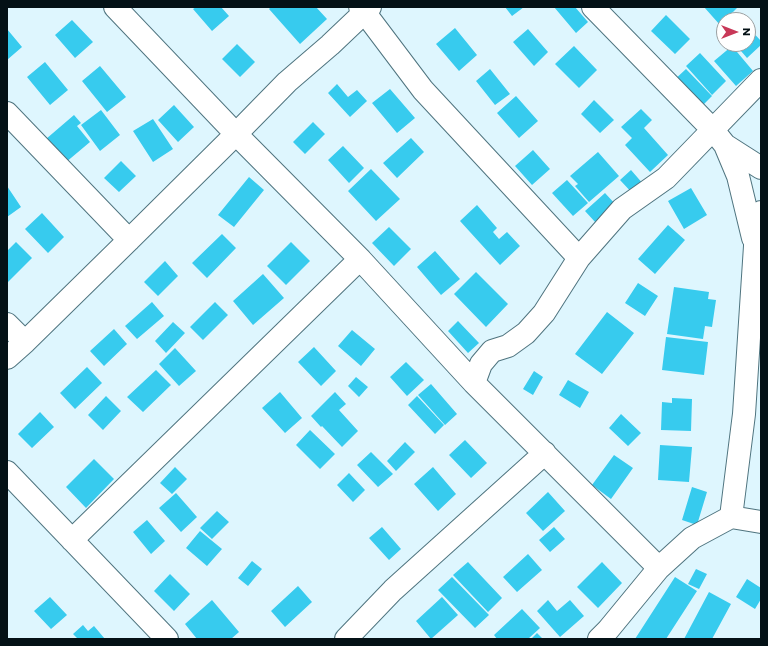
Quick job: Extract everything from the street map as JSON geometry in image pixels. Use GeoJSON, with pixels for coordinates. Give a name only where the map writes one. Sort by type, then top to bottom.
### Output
{"type":"FeatureCollection","features":[{"type":"Feature","properties":{"kind":"street"},"geometry":{"type":"LineString","coordinates":[[115,7],[236,134],[360,259],[474,383],[659,568]]}},
{"type":"Feature","properties":{"kind":"street"},"geometry":{"type":"LineString","coordinates":[[593,7],[719,138],[761,168]]}},
{"type":"Feature","properties":{"kind":"street"},"geometry":{"type":"LineString","coordinates":[[7,358],[129,240],[287,82],[330,45],[365,9],[423,90],[579,258]]}},
{"type":"Feature","properties":{"kind":"street"},"geometry":{"type":"LineString","coordinates":[[474,383],[481,364],[492,351],[508,346],[526,333],[544,313],[579,258],[622,209],[719,138],[761,80]]}},
{"type":"Feature","properties":{"kind":"street"},"geometry":{"type":"LineString","coordinates":[[7,113],[129,240]]}},
{"type":"Feature","properties":{"kind":"street"},"geometry":{"type":"LineString","coordinates":[[719,138],[738,176],[756,246]]}},
{"type":"Feature","properties":{"kind":"street"},"geometry":{"type":"LineString","coordinates":[[731,517],[744,414],[756,246],[761,212]]}},
{"type":"Feature","properties":{"kind":"street"},"geometry":{"type":"LineString","coordinates":[[72,540],[360,259]]}},
{"type":"Feature","properties":{"kind":"street"},"geometry":{"type":"LineString","coordinates":[[7,324],[25,342]]}},
{"type":"Feature","properties":{"kind":"street"},"geometry":{"type":"LineString","coordinates":[[346,639],[393,590],[544,453]]}},
{"type":"Feature","properties":{"kind":"street"},"geometry":{"type":"LineString","coordinates":[[7,472],[167,639]]}},
{"type":"Feature","properties":{"kind":"street"},"geometry":{"type":"LineString","coordinates":[[599,639],[659,568],[692,538],[731,517],[761,522]]}},
{"type":"Feature","properties":{"kind":"building"},"geometry":{"type":"Polygon","coordinates":[[[196,7],[221,7],[229,16],[212,31],[193,9],[196,7]]]}},
{"type":"Feature","properties":{"kind":"building"},"geometry":{"type":"Polygon","coordinates":[[[271,7],[316,7],[327,19],[300,44],[269,9],[271,7]]]}},
{"type":"Feature","properties":{"kind":"building"},"geometry":{"type":"Polygon","coordinates":[[[505,7],[524,7],[512,16],[505,7]]]}},
{"type":"Feature","properties":{"kind":"building"},"geometry":{"type":"Polygon","coordinates":[[[554,7],[575,7],[588,22],[576,33],[554,7]]]}},
{"type":"Feature","properties":{"kind":"building"},"geometry":{"type":"Polygon","coordinates":[[[704,7],[738,7],[733,12],[716,12],[716,20],[704,7]]]}},
{"type":"Feature","properties":{"kind":"building"},"geometry":{"type":"Polygon","coordinates":[[[666,15],[690,39],[675,54],[651,31],[666,15]]]}},
{"type":"Feature","properties":{"kind":"building"},"geometry":{"type":"Polygon","coordinates":[[[72,20],[93,42],[75,58],[55,35],[72,20]]]}},
{"type":"Feature","properties":{"kind":"building"},"geometry":{"type":"Polygon","coordinates":[[[455,28],[477,55],[459,71],[436,44],[455,28]]]}},
{"type":"Feature","properties":{"kind":"building"},"geometry":{"type":"Polygon","coordinates":[[[7,29],[22,47],[7,60],[7,29]]]}},
{"type":"Feature","properties":{"kind":"building"},"geometry":{"type":"Polygon","coordinates":[[[528,29],[548,52],[534,66],[513,42],[528,29]]]}},
{"type":"Feature","properties":{"kind":"building"},"geometry":{"type":"Polygon","coordinates":[[[756,36],[761,41],[761,45],[756,50],[756,36]]]}},
{"type":"Feature","properties":{"kind":"building"},"geometry":{"type":"Polygon","coordinates":[[[237,44],[255,62],[240,77],[222,59],[237,44]]]}},
{"type":"Feature","properties":{"kind":"building"},"geometry":{"type":"Polygon","coordinates":[[[574,46],[597,70],[579,88],[555,64],[574,46]]]}},
{"type":"Feature","properties":{"kind":"building"},"geometry":{"type":"Polygon","coordinates":[[[725,52],[737,52],[753,71],[736,86],[714,61],[725,52]]]}},
{"type":"Feature","properties":{"kind":"building"},"geometry":{"type":"Polygon","coordinates":[[[742,52],[753,52],[747,58],[742,52]]]}},
{"type":"Feature","properties":{"kind":"building"},"geometry":{"type":"Polygon","coordinates":[[[700,53],[726,81],[712,95],[686,66],[700,53]]]}},
{"type":"Feature","properties":{"kind":"building"},"geometry":{"type":"Polygon","coordinates":[[[45,62],[68,90],[50,105],[27,77],[45,62]]]}},
{"type":"Feature","properties":{"kind":"building"},"geometry":{"type":"Polygon","coordinates":[[[100,66],[126,97],[107,112],[82,81],[100,66]]]}},
{"type":"Feature","properties":{"kind":"building"},"geometry":{"type":"Polygon","coordinates":[[[490,69],[510,94],[495,105],[476,81],[490,69]]]}},
{"type":"Feature","properties":{"kind":"building"},"geometry":{"type":"Polygon","coordinates":[[[686,69],[712,96],[698,110],[672,82],[686,69]]]}},
{"type":"Feature","properties":{"kind":"building"},"geometry":{"type":"Polygon","coordinates":[[[337,84],[348,97],[357,90],[367,101],[350,117],[328,93],[337,84]]]}},
{"type":"Feature","properties":{"kind":"building"},"geometry":{"type":"Polygon","coordinates":[[[390,89],[415,118],[397,133],[372,103],[390,89]]]}},
{"type":"Feature","properties":{"kind":"building"},"geometry":{"type":"Polygon","coordinates":[[[516,96],[538,121],[519,138],[497,113],[516,96]]]}},
{"type":"Feature","properties":{"kind":"building"},"geometry":{"type":"Polygon","coordinates":[[[594,100],[614,120],[600,133],[581,114],[594,100]]]}},
{"type":"Feature","properties":{"kind":"building"},"geometry":{"type":"Polygon","coordinates":[[[174,105],[194,127],[178,142],[158,120],[174,105]]]}},
{"type":"Feature","properties":{"kind":"building"},"geometry":{"type":"Polygon","coordinates":[[[641,109],[652,120],[644,128],[668,155],[650,172],[625,145],[632,138],[621,127],[641,109]]]}},
{"type":"Feature","properties":{"kind":"building"},"geometry":{"type":"Polygon","coordinates":[[[101,110],[120,135],[100,151],[81,125],[101,110]]]}},
{"type":"Feature","properties":{"kind":"building"},"geometry":{"type":"Polygon","coordinates":[[[74,115],[81,123],[77,126],[90,142],[65,163],[46,139],[74,115]]]}},
{"type":"Feature","properties":{"kind":"building"},"geometry":{"type":"Polygon","coordinates":[[[153,119],[173,149],[153,162],[133,131],[153,119]]]}},
{"type":"Feature","properties":{"kind":"building"},"geometry":{"type":"Polygon","coordinates":[[[313,122],[325,134],[305,154],[293,142],[313,122]]]}},
{"type":"Feature","properties":{"kind":"building"},"geometry":{"type":"Polygon","coordinates":[[[411,138],[424,152],[397,178],[383,163],[411,138]]]}},
{"type":"Feature","properties":{"kind":"building"},"geometry":{"type":"Polygon","coordinates":[[[343,146],[364,168],[349,183],[328,160],[343,146]]]}},
{"type":"Feature","properties":{"kind":"building"},"geometry":{"type":"Polygon","coordinates":[[[533,150],[550,169],[532,185],[515,166],[533,150]]]}},
{"type":"Feature","properties":{"kind":"building"},"geometry":{"type":"Polygon","coordinates":[[[598,152],[619,176],[589,202],[575,186],[578,184],[570,176],[598,152]]]}},
{"type":"Feature","properties":{"kind":"building"},"geometry":{"type":"Polygon","coordinates":[[[121,161],[136,176],[119,192],[104,178],[121,161]]]}},
{"type":"Feature","properties":{"kind":"building"},"geometry":{"type":"Polygon","coordinates":[[[371,169],[400,199],[376,221],[348,191],[371,169]]]}},
{"type":"Feature","properties":{"kind":"building"},"geometry":{"type":"Polygon","coordinates":[[[631,170],[644,185],[634,195],[620,180],[631,170]]]}},
{"type":"Feature","properties":{"kind":"building"},"geometry":{"type":"Polygon","coordinates":[[[249,177],[264,190],[234,227],[218,215],[249,177]]]}},
{"type":"Feature","properties":{"kind":"building"},"geometry":{"type":"Polygon","coordinates":[[[567,180],[588,203],[573,216],[552,193],[567,180]]]}},
{"type":"Feature","properties":{"kind":"building"},"geometry":{"type":"Polygon","coordinates":[[[7,186],[21,207],[7,217],[7,186]]]}},
{"type":"Feature","properties":{"kind":"building"},"geometry":{"type":"Polygon","coordinates":[[[691,188],[707,215],[684,229],[668,201],[691,188]]]}},
{"type":"Feature","properties":{"kind":"building"},"geometry":{"type":"Polygon","coordinates":[[[605,193],[616,205],[596,223],[585,211],[605,193]]]}},
{"type":"Feature","properties":{"kind":"building"},"geometry":{"type":"Polygon","coordinates":[[[477,205],[497,228],[493,232],[499,239],[507,232],[520,246],[500,265],[460,221],[477,205]]]}},
{"type":"Feature","properties":{"kind":"building"},"geometry":{"type":"Polygon","coordinates":[[[42,213],[64,237],[48,253],[25,229],[42,213]]]}},
{"type":"Feature","properties":{"kind":"building"},"geometry":{"type":"Polygon","coordinates":[[[668,225],[685,240],[655,274],[638,259],[668,225]]]}},
{"type":"Feature","properties":{"kind":"building"},"geometry":{"type":"Polygon","coordinates":[[[389,227],[411,249],[394,266],[372,243],[389,227]]]}},
{"type":"Feature","properties":{"kind":"building"},"geometry":{"type":"Polygon","coordinates":[[[222,234],[236,248],[207,278],[192,263],[222,234]]]}},
{"type":"Feature","properties":{"kind":"building"},"geometry":{"type":"Polygon","coordinates":[[[16,242],[32,258],[8,282],[7,251],[16,242]]]}},
{"type":"Feature","properties":{"kind":"building"},"geometry":{"type":"Polygon","coordinates":[[[291,242],[310,261],[286,285],[267,266],[291,242]]]}},
{"type":"Feature","properties":{"kind":"building"},"geometry":{"type":"Polygon","coordinates":[[[435,251],[460,279],[441,295],[417,267],[435,251]]]}},
{"type":"Feature","properties":{"kind":"building"},"geometry":{"type":"Polygon","coordinates":[[[165,261],[178,276],[158,296],[144,282],[165,261]]]}},
{"type":"Feature","properties":{"kind":"building"},"geometry":{"type":"Polygon","coordinates":[[[476,272],[508,304],[486,327],[454,294],[476,272]]]}},
{"type":"Feature","properties":{"kind":"building"},"geometry":{"type":"Polygon","coordinates":[[[263,274],[284,298],[253,325],[233,301],[263,274]]]}},
{"type":"Feature","properties":{"kind":"building"},"geometry":{"type":"Polygon","coordinates":[[[638,283],[658,296],[645,316],[625,303],[638,283]]]}},
{"type":"Feature","properties":{"kind":"building"},"geometry":{"type":"Polygon","coordinates":[[[674,287],[709,292],[708,299],[716,300],[712,327],[705,326],[703,339],[667,334],[674,287]]]}},
{"type":"Feature","properties":{"kind":"building"},"geometry":{"type":"Polygon","coordinates":[[[152,302],[164,316],[137,339],[125,326],[152,302]]]}},
{"type":"Feature","properties":{"kind":"building"},"geometry":{"type":"Polygon","coordinates":[[[215,302],[228,315],[203,340],[190,327],[215,302]]]}},
{"type":"Feature","properties":{"kind":"building"},"geometry":{"type":"Polygon","coordinates":[[[607,312],[634,333],[602,374],[575,354],[607,312]]]}},
{"type":"Feature","properties":{"kind":"building"},"geometry":{"type":"Polygon","coordinates":[[[458,321],[479,343],[468,353],[448,331],[458,321]]]}},
{"type":"Feature","properties":{"kind":"building"},"geometry":{"type":"Polygon","coordinates":[[[173,322],[185,333],[166,353],[155,341],[173,322]]]}},
{"type":"Feature","properties":{"kind":"building"},"geometry":{"type":"Polygon","coordinates":[[[114,329],[127,344],[104,366],[90,351],[114,329]]]}},
{"type":"Feature","properties":{"kind":"building"},"geometry":{"type":"Polygon","coordinates":[[[352,330],[375,349],[361,366],[338,346],[352,330]]]}},
{"type":"Feature","properties":{"kind":"building"},"geometry":{"type":"Polygon","coordinates":[[[666,337],[708,342],[704,375],[662,370],[666,337]]]}},
{"type":"Feature","properties":{"kind":"building"},"geometry":{"type":"Polygon","coordinates":[[[314,347],[336,371],[321,386],[298,362],[314,347]]]}},
{"type":"Feature","properties":{"kind":"building"},"geometry":{"type":"Polygon","coordinates":[[[175,348],[196,371],[179,386],[159,364],[175,348]]]}},
{"type":"Feature","properties":{"kind":"building"},"geometry":{"type":"Polygon","coordinates":[[[406,362],[424,380],[407,396],[390,377],[406,362]]]}},
{"type":"Feature","properties":{"kind":"building"},"geometry":{"type":"Polygon","coordinates":[[[87,367],[102,383],[75,409],[60,393],[87,367]]]}},
{"type":"Feature","properties":{"kind":"building"},"geometry":{"type":"Polygon","coordinates":[[[156,370],[171,385],[143,412],[127,397],[156,370]]]}},
{"type":"Feature","properties":{"kind":"building"},"geometry":{"type":"Polygon","coordinates":[[[534,371],[543,377],[533,395],[523,389],[534,371]]]}},
{"type":"Feature","properties":{"kind":"building"},"geometry":{"type":"Polygon","coordinates":[[[356,377],[368,387],[359,397],[348,386],[356,377]]]}},
{"type":"Feature","properties":{"kind":"building"},"geometry":{"type":"Polygon","coordinates":[[[568,380],[589,392],[580,408],[559,395],[568,380]]]}},
{"type":"Feature","properties":{"kind":"building"},"geometry":{"type":"Polygon","coordinates":[[[431,384],[457,414],[445,425],[418,395],[431,384]]]}},
{"type":"Feature","properties":{"kind":"building"},"geometry":{"type":"Polygon","coordinates":[[[280,392],[302,418],[285,433],[262,408],[280,392]]]}},
{"type":"Feature","properties":{"kind":"building"},"geometry":{"type":"Polygon","coordinates":[[[335,392],[346,404],[339,410],[358,431],[342,447],[311,416],[335,392]]]}},
{"type":"Feature","properties":{"kind":"building"},"geometry":{"type":"Polygon","coordinates":[[[106,396],[121,411],[103,430],[88,415],[106,396]]]}},
{"type":"Feature","properties":{"kind":"building"},"geometry":{"type":"Polygon","coordinates":[[[417,396],[444,425],[435,434],[408,405],[417,396]]]}},
{"type":"Feature","properties":{"kind":"building"},"geometry":{"type":"Polygon","coordinates":[[[672,398],[692,399],[691,431],[661,430],[662,402],[672,403],[672,398]]]}},
{"type":"Feature","properties":{"kind":"building"},"geometry":{"type":"Polygon","coordinates":[[[40,412],[54,427],[32,448],[18,434],[40,412]]]}},
{"type":"Feature","properties":{"kind":"building"},"geometry":{"type":"Polygon","coordinates":[[[621,414],[641,433],[628,446],[609,428],[621,414]]]}},
{"type":"Feature","properties":{"kind":"building"},"geometry":{"type":"Polygon","coordinates":[[[310,430],[335,454],[320,469],[296,445],[310,430]]]}},
{"type":"Feature","properties":{"kind":"building"},"geometry":{"type":"Polygon","coordinates":[[[465,440],[487,463],[471,478],[449,455],[465,440]]]}},
{"type":"Feature","properties":{"kind":"building"},"geometry":{"type":"Polygon","coordinates":[[[405,442],[415,452],[396,471],[387,461],[405,442]]]}},
{"type":"Feature","properties":{"kind":"building"},"geometry":{"type":"Polygon","coordinates":[[[660,445],[692,447],[689,482],[658,480],[660,445]]]}},
{"type":"Feature","properties":{"kind":"building"},"geometry":{"type":"Polygon","coordinates":[[[371,452],[393,474],[378,487],[357,465],[371,452]]]}},
{"type":"Feature","properties":{"kind":"building"},"geometry":{"type":"Polygon","coordinates":[[[614,455],[633,468],[611,499],[592,485],[614,455]]]}},
{"type":"Feature","properties":{"kind":"building"},"geometry":{"type":"Polygon","coordinates":[[[94,459],[114,479],[86,508],[66,487],[94,459]]]}},
{"type":"Feature","properties":{"kind":"building"},"geometry":{"type":"Polygon","coordinates":[[[175,467],[187,479],[172,494],[160,483],[175,467]]]}},
{"type":"Feature","properties":{"kind":"building"},"geometry":{"type":"Polygon","coordinates":[[[433,467],[456,494],[438,511],[414,484],[433,467]]]}},
{"type":"Feature","properties":{"kind":"building"},"geometry":{"type":"Polygon","coordinates":[[[349,473],[365,490],[353,502],[337,485],[349,473]]]}},
{"type":"Feature","properties":{"kind":"building"},"geometry":{"type":"Polygon","coordinates":[[[692,487],[707,492],[697,525],[682,520],[692,487]]]}},
{"type":"Feature","properties":{"kind":"building"},"geometry":{"type":"Polygon","coordinates":[[[548,492],[565,511],[543,531],[526,513],[548,492]]]}},
{"type":"Feature","properties":{"kind":"building"},"geometry":{"type":"Polygon","coordinates":[[[176,493],[197,517],[181,532],[159,508],[176,493]]]}},
{"type":"Feature","properties":{"kind":"building"},"geometry":{"type":"Polygon","coordinates":[[[217,511],[229,522],[212,539],[200,528],[217,511]]]}},
{"type":"Feature","properties":{"kind":"building"},"geometry":{"type":"Polygon","coordinates":[[[147,520],[165,541],[151,554],[133,532],[147,520]]]}},
{"type":"Feature","properties":{"kind":"building"},"geometry":{"type":"Polygon","coordinates":[[[382,527],[401,549],[389,560],[369,538],[382,527]]]}},
{"type":"Feature","properties":{"kind":"building"},"geometry":{"type":"Polygon","coordinates":[[[554,527],[565,539],[550,552],[539,540],[554,527]]]}},
{"type":"Feature","properties":{"kind":"building"},"geometry":{"type":"Polygon","coordinates":[[[200,531],[222,549],[207,566],[186,548],[200,531]]]}},
{"type":"Feature","properties":{"kind":"building"},"geometry":{"type":"Polygon","coordinates":[[[528,554],[542,570],[517,592],[503,577],[528,554]]]}},
{"type":"Feature","properties":{"kind":"building"},"geometry":{"type":"Polygon","coordinates":[[[252,561],[262,569],[248,586],[238,578],[252,561]]]}},
{"type":"Feature","properties":{"kind":"building"},"geometry":{"type":"Polygon","coordinates":[[[468,562],[502,598],[488,612],[453,575],[468,562]]]}},
{"type":"Feature","properties":{"kind":"building"},"geometry":{"type":"Polygon","coordinates":[[[602,562],[622,583],[598,608],[577,587],[602,562]]]}},
{"type":"Feature","properties":{"kind":"building"},"geometry":{"type":"Polygon","coordinates":[[[696,569],[707,574],[699,589],[688,584],[696,569]]]}},
{"type":"Feature","properties":{"kind":"building"},"geometry":{"type":"Polygon","coordinates":[[[170,574],[190,594],[174,611],[154,591],[170,574]]]}},
{"type":"Feature","properties":{"kind":"building"},"geometry":{"type":"Polygon","coordinates":[[[452,577],[489,615],[475,628],[438,590],[452,577]]]}},
{"type":"Feature","properties":{"kind":"building"},"geometry":{"type":"Polygon","coordinates":[[[675,577],[697,591],[666,639],[635,639],[675,577]]]}},
{"type":"Feature","properties":{"kind":"building"},"geometry":{"type":"Polygon","coordinates":[[[747,579],[761,588],[761,599],[755,609],[736,597],[747,579]]]}},
{"type":"Feature","properties":{"kind":"building"},"geometry":{"type":"Polygon","coordinates":[[[298,586],[312,602],[285,627],[271,611],[298,586]]]}},
{"type":"Feature","properties":{"kind":"building"},"geometry":{"type":"Polygon","coordinates":[[[709,592],[731,604],[712,639],[684,639],[709,592]]]}},
{"type":"Feature","properties":{"kind":"building"},"geometry":{"type":"Polygon","coordinates":[[[50,597],[67,615],[51,629],[34,611],[50,597]]]}},
{"type":"Feature","properties":{"kind":"building"},"geometry":{"type":"Polygon","coordinates":[[[442,597],[458,615],[431,639],[416,621],[442,597]]]}},
{"type":"Feature","properties":{"kind":"building"},"geometry":{"type":"Polygon","coordinates":[[[212,600],[239,632],[231,639],[197,639],[185,624],[212,600]]]}},
{"type":"Feature","properties":{"kind":"building"},"geometry":{"type":"Polygon","coordinates":[[[548,600],[557,611],[570,600],[584,616],[560,637],[537,611],[548,600]]]}},
{"type":"Feature","properties":{"kind":"building"},"geometry":{"type":"Polygon","coordinates":[[[522,609],[540,628],[528,639],[497,639],[494,635],[522,609]]]}},
{"type":"Feature","properties":{"kind":"building"},"geometry":{"type":"Polygon","coordinates":[[[83,625],[88,631],[94,626],[105,639],[78,639],[73,634],[83,625]]]}},
{"type":"Feature","properties":{"kind":"building"},"geometry":{"type":"Polygon","coordinates":[[[537,633],[543,639],[531,639],[537,633]]]}}]}
